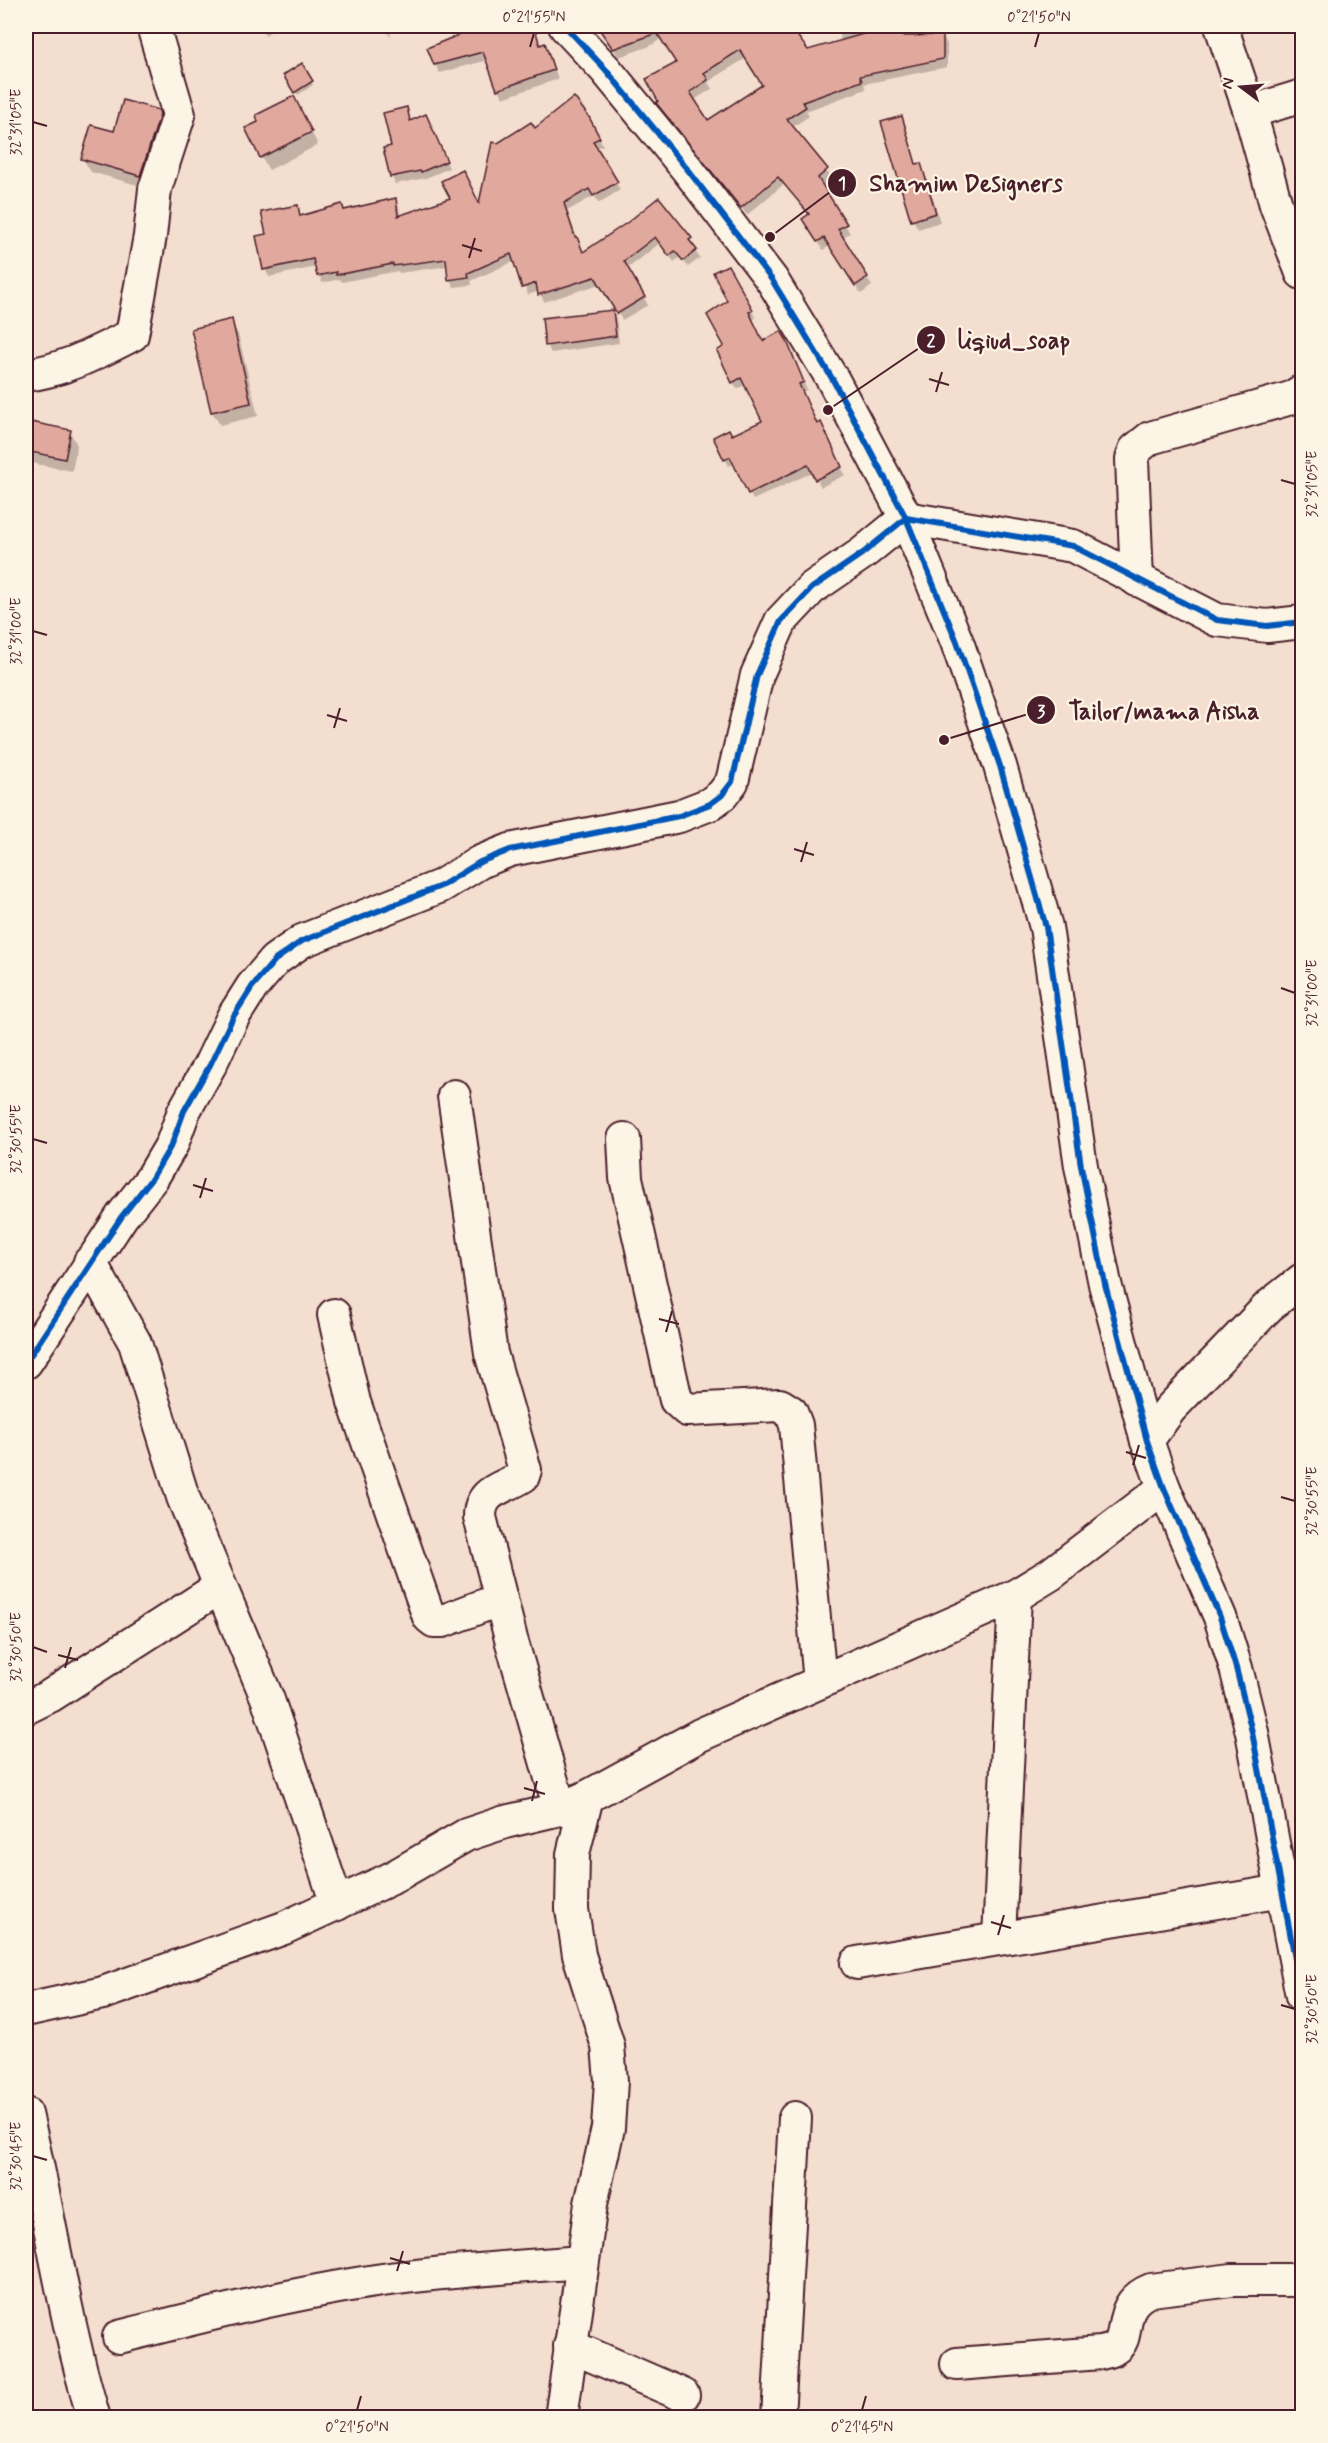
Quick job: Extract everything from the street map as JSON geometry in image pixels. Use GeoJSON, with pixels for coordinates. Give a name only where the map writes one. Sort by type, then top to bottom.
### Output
{"type":"FeatureCollection","features":[{"type":"Feature","properties":{"kind":"street"},"geometry":{"type":"LineString","coordinates":[[26,375],[50,372],[132,335],[150,236],[155,189],[179,115],[153,26]]}},
{"type":"Feature","properties":{"kind":"street"},"geometry":{"type":"LineString","coordinates":[[565,26],[606,70],[688,170],[772,280],[833,380],[906,518],[957,642],[1000,766],[1046,927],[1081,1166],[1105,1284],[1147,1441],[1164,1488],[1220,1617],[1236,1668],[1251,1732],[1302,1996]]}},
{"type":"Feature","properties":{"kind":"street"},"geometry":{"type":"LineString","coordinates":[[1221,26],[1250,112],[1276,205],[1302,273]]}},
{"type":"Feature","properties":{"kind":"street"},"geometry":{"type":"LineString","coordinates":[[1250,112],[1302,96]]}},
{"type":"Feature","properties":{"kind":"street"},"geometry":{"type":"LineString","coordinates":[[1137,580],[1132,459],[1135,450],[1150,438],[1291,398],[1302,390]]}},
{"type":"Feature","properties":{"kind":"street"},"geometry":{"type":"LineString","coordinates":[[26,1362],[90,1262],[152,1178],[172,1144],[184,1111],[233,1017],[252,987],[275,960],[302,941],[441,886],[480,862],[510,850],[680,816],[710,804],[722,795],[732,782],[758,675],[781,621],[812,588],[863,553],[906,518],[1073,546],[1217,620],[1267,626],[1302,622]]}},
{"type":"Feature","properties":{"kind":"street"},"geometry":{"type":"LineString","coordinates":[[454,1096],[491,1353],[525,1470],[523,1476],[485,1497],[480,1504],[480,1517],[501,1599],[573,1803],[572,1909],[579,1954],[608,2046],[612,2081],[608,2128],[591,2204],[561,2418]]}},
{"type":"Feature","properties":{"kind":"street"},"geometry":{"type":"LineString","coordinates":[[624,1139],[626,1178],[676,1400],[687,1410],[780,1405],[791,1412],[796,1425],[820,1682]]}},
{"type":"Feature","properties":{"kind":"street"},"geometry":{"type":"LineString","coordinates":[[90,1262],[135,1343],[183,1497],[268,1700],[337,1904]]}},
{"type":"Feature","properties":{"kind":"street"},"geometry":{"type":"LineString","coordinates":[[1147,1441],[1170,1409],[1269,1306],[1302,1280]]}},
{"type":"Feature","properties":{"kind":"street"},"geometry":{"type":"LineString","coordinates":[[334,1316],[354,1402],[429,1617],[434,1621],[443,1621],[501,1599]]}},
{"type":"Feature","properties":{"kind":"street"},"geometry":{"type":"LineString","coordinates":[[26,2010],[103,1993],[284,1928],[390,1880],[466,1835],[573,1803],[700,1735],[1015,1596],[1051,1574],[1164,1488]]}},
{"type":"Feature","properties":{"kind":"street"},"geometry":{"type":"LineString","coordinates":[[26,1708],[50,1696],[220,1587]]}},
{"type":"Feature","properties":{"kind":"street"},"geometry":{"type":"LineString","coordinates":[[999,1938],[1015,1596]]}},
{"type":"Feature","properties":{"kind":"street"},"geometry":{"type":"LineString","coordinates":[[857,1963],[1281,1891]]}},
{"type":"Feature","properties":{"kind":"street"},"geometry":{"type":"LineString","coordinates":[[26,2114],[31,2166],[81,2375],[94,2418]]}},
{"type":"Feature","properties":{"kind":"street"},"geometry":{"type":"LineString","coordinates":[[778,2418],[795,2118]]}},
{"type":"Feature","properties":{"kind":"street"},"geometry":{"type":"LineString","coordinates":[[119,2337],[232,2308],[381,2280],[461,2271],[582,2262]]}},
{"type":"Feature","properties":{"kind":"street"},"geometry":{"type":"LineString","coordinates":[[957,2364],[1101,2353],[1115,2349],[1119,2343],[1130,2305],[1138,2295],[1151,2290],[1232,2280],[1302,2280]]}},
{"type":"Feature","properties":{"kind":"street"},"geometry":{"type":"LineString","coordinates":[[570,2346],[683,2395]]}},
{"type":"Feature","properties":{"kind":"building"},"geometry":{"type":"Polygon","coordinates":[[[475,26],[534,26],[540,45],[545,43],[554,70],[497,90],[483,52],[434,65],[427,48],[463,33],[461,29],[475,26]]]}},
{"type":"Feature","properties":{"kind":"building"},"geometry":{"type":"Polygon","coordinates":[[[597,26],[790,26],[808,50],[891,26],[906,26],[903,36],[943,35],[943,59],[860,76],[862,81],[803,102],[806,107],[787,119],[828,169],[818,178],[847,224],[838,229],[868,277],[855,286],[824,238],[817,242],[802,219],[809,214],[778,177],[741,208],[656,103],[658,101],[646,79],[676,63],[657,33],[613,49],[597,26]],[[740,50],[704,73],[708,80],[690,92],[708,120],[762,85],[740,50]]]}},
{"type":"Feature","properties":{"kind":"building"},"geometry":{"type":"Polygon","coordinates":[[[302,63],[313,81],[294,93],[283,75],[302,63]]]}},
{"type":"Feature","properties":{"kind":"building"},"geometry":{"type":"Polygon","coordinates":[[[294,96],[312,132],[260,158],[245,128],[258,122],[256,115],[294,96]]]}},
{"type":"Feature","properties":{"kind":"building"},"geometry":{"type":"Polygon","coordinates":[[[574,97],[589,117],[600,138],[593,141],[618,182],[593,196],[589,189],[564,203],[575,237],[583,252],[628,222],[659,197],[692,238],[689,240],[697,250],[683,261],[675,251],[669,256],[655,237],[624,261],[645,297],[617,314],[595,277],[538,295],[536,283],[522,288],[511,254],[468,273],[469,277],[448,280],[446,259],[393,266],[393,264],[336,275],[336,272],[317,276],[313,259],[263,270],[256,236],[266,234],[261,212],[298,205],[300,216],[342,204],[344,210],[396,198],[398,216],[450,198],[441,181],[463,170],[479,203],[492,142],[498,143],[531,122],[535,128],[574,97]]]}},
{"type":"Feature","properties":{"kind":"building"},"geometry":{"type":"Polygon","coordinates":[[[123,100],[159,110],[160,115],[140,176],[81,159],[91,125],[114,131],[123,100]]]}},
{"type":"Feature","properties":{"kind":"building"},"geometry":{"type":"Polygon","coordinates":[[[407,107],[410,121],[426,114],[447,161],[421,172],[390,177],[383,148],[391,146],[383,113],[407,107]]]}},
{"type":"Feature","properties":{"kind":"building"},"geometry":{"type":"Polygon","coordinates":[[[902,116],[916,164],[921,163],[936,213],[911,221],[881,122],[902,116]]]}},
{"type":"Feature","properties":{"kind":"building"},"geometry":{"type":"Polygon","coordinates":[[[728,265],[753,310],[749,312],[763,341],[781,331],[786,339],[804,382],[799,384],[817,424],[821,422],[842,467],[815,480],[808,465],[748,494],[730,457],[724,460],[713,437],[729,429],[732,435],[762,421],[741,378],[732,383],[717,351],[724,346],[707,315],[727,301],[713,272],[728,265]]]}},
{"type":"Feature","properties":{"kind":"building"},"geometry":{"type":"Polygon","coordinates":[[[613,310],[616,336],[545,346],[542,318],[613,310]]]}},
{"type":"Feature","properties":{"kind":"building"},"geometry":{"type":"Polygon","coordinates":[[[232,319],[251,403],[211,412],[191,329],[232,319]]]}},
{"type":"Feature","properties":{"kind":"building"},"geometry":{"type":"Polygon","coordinates":[[[26,421],[71,430],[65,459],[26,451],[26,421]]]}},
{"type":"Feature","properties":{"kind":"cycle path"},"geometry":{"type":"LineString","coordinates":[[565,26],[606,70],[688,170],[772,280],[833,380],[906,518],[957,642],[1000,766],[1046,927],[1081,1166],[1105,1284],[1147,1441],[1164,1488],[1220,1617],[1236,1668],[1252,1732],[1302,1996]]}},
{"type":"Feature","properties":{"kind":"cycle path"},"geometry":{"type":"LineString","coordinates":[[26,1362],[122,1216],[152,1178],[172,1144],[184,1111],[233,1017],[252,987],[275,960],[302,941],[441,886],[480,862],[510,850],[679,816],[710,804],[722,795],[732,782],[757,675],[781,621],[812,588],[863,553],[906,518],[1073,546],[1217,620],[1267,626],[1302,622]]}},
{"type":"Feature","properties":{"kind":"place","name":"Shamim Designers"},"geometry":{"type":"Point","coordinates":[770,237]}},
{"type":"Feature","properties":{"kind":"place","name":"liqiud_soap"},"geometry":{"type":"Point","coordinates":[828,410]}},
{"type":"Feature","properties":{"kind":"place","name":"Tailor/mama Aisha"},"geometry":{"type":"Point","coordinates":[944,740]}}]}
